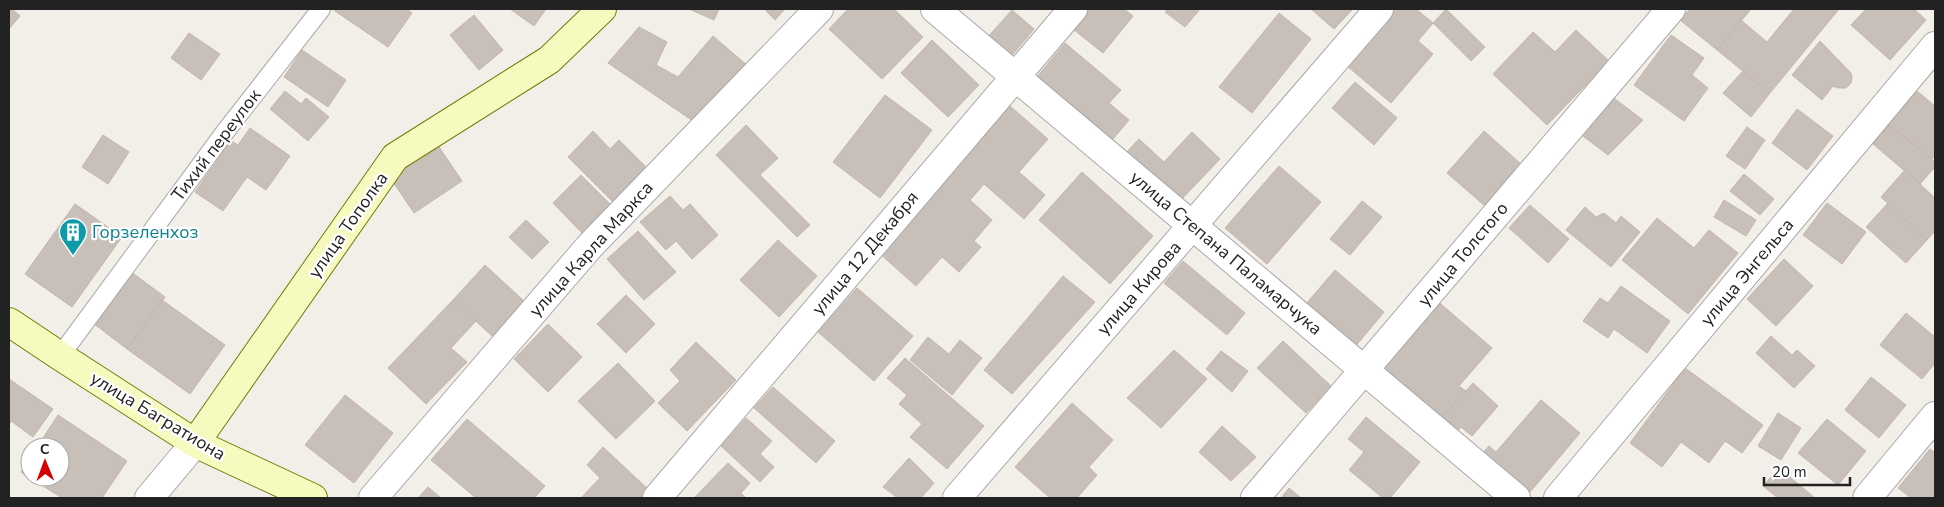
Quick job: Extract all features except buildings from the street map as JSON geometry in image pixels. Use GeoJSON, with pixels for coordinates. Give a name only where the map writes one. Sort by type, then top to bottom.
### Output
{"type":"FeatureCollection","features":[{"type":"Feature","properties":{"kind":"street","name":"улица Тополка"},"geometry":{"type":"LineString","coordinates":[[149,498],[196,443],[396,157],[548,60],[602,9]]}},
{"type":"Feature","properties":{"kind":"street","name":"улица Карла Маркса"},"geometry":{"type":"LineString","coordinates":[[373,498],[589,247],[819,9]]}},
{"type":"Feature","properties":{"kind":"street","name":"улица Степана Паламарчука"},"geometry":{"type":"LineString","coordinates":[[935,9],[1516,498]]}},
{"type":"Feature","properties":{"kind":"street","name":"улица 12 Декабря"},"geometry":{"type":"LineString","coordinates":[[657,498],[1073,9]]}},
{"type":"Feature","properties":{"kind":"street","name":"улица Кирова"},"geometry":{"type":"LineString","coordinates":[[957,498],[1379,9]]}},
{"type":"Feature","properties":{"kind":"street","name":"улица Толстого"},"geometry":{"type":"LineString","coordinates":[[1255,498],[1671,9]]}},
{"type":"Feature","properties":{"kind":"street","name":"улица Энгельса"},"geometry":{"type":"LineString","coordinates":[[1558,498],[1935,46]]}},
{"type":"Feature","properties":{"kind":"street","name":"улица Багратиона"},"geometry":{"type":"LineString","coordinates":[[9,322],[196,443],[313,498]]}},
{"type":"Feature","properties":{"kind":"street"},"geometry":{"type":"LineString","coordinates":[[1866,498],[1935,416]]}},
{"type":"Feature","properties":{"kind":"lane","name":"Тихий переулок"},"geometry":{"type":"LineString","coordinates":[[60,356],[225,132],[321,9]]}},
{"type":"Feature","properties":{"kind":"place","name":"Горзеленхоз"},"geometry":{"type":"Point","coordinates":[73,256]}}]}
